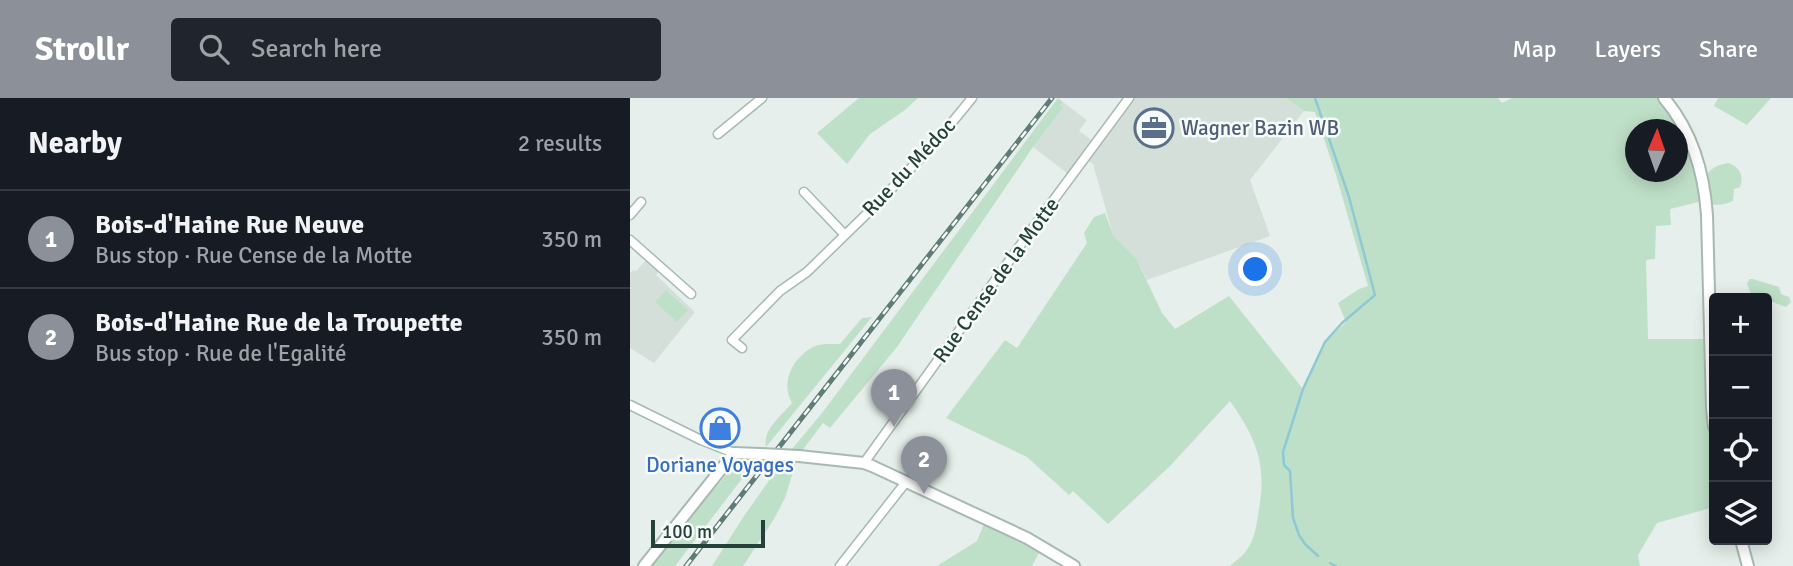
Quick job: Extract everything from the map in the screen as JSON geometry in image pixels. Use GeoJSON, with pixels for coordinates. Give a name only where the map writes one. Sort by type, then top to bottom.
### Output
{"type":"FeatureCollection","features":[{"type":"Feature","properties":{"kind":"street"},"geometry":{"type":"LineString","coordinates":[[718,134],[762,98]]}},
{"type":"Feature","properties":{"kind":"street","name":"Rue du Médoc"},"geometry":{"type":"LineString","coordinates":[[741,348],[733,340],[780,292],[807,272],[895,185],[972,98]]}},
{"type":"Feature","properties":{"kind":"street","name":"Rue Cense de la Motte"},"geometry":{"type":"LineString","coordinates":[[864,463],[1129,98]]}},
{"type":"Feature","properties":{"kind":"street"},"geometry":{"type":"LineString","coordinates":[[1664,98],[1677,115],[1690,140],[1699,163],[1705,194],[1713,419]]}},
{"type":"Feature","properties":{"kind":"street","name":"Rue du Médoc"},"geometry":{"type":"LineString","coordinates":[[804,192],[845,234]]}},
{"type":"Feature","properties":{"kind":"street"},"geometry":{"type":"LineString","coordinates":[[630,215],[641,202]]}},
{"type":"Feature","properties":{"kind":"street"},"geometry":{"type":"LineString","coordinates":[[630,240],[691,295]]}},
{"type":"Feature","properties":{"kind":"street"},"geometry":{"type":"LineString","coordinates":[[630,405],[701,440],[737,453],[864,463],[1027,538],[1074,566]]}},
{"type":"Feature","properties":{"kind":"street"},"geometry":{"type":"LineString","coordinates":[[644,566],[709,482],[737,453]]}},
{"type":"Feature","properties":{"kind":"street"},"geometry":{"type":"LineString","coordinates":[[840,566],[906,482]]}},
{"type":"Feature","properties":{"kind":"street"},"geometry":{"type":"LineString","coordinates":[[1742,545],[1748,566]]}},
{"type":"Feature","properties":{"kind":"shaded area"},"geometry":{"type":"Polygon","coordinates":[[[1129,98],[1286,98],[1304,111],[1250,180],[1270,236],[1147,280],[1136,258],[1113,235],[1093,164],[1084,159],[1071,176],[1033,147],[1063,108],[1060,105],[1063,102],[1087,120],[1079,131],[1096,143],[1129,98]]]}},
{"type":"Feature","properties":{"kind":"shaded area"},"geometry":{"type":"Polygon","coordinates":[[[649,257],[661,267],[656,275],[695,312],[654,363],[630,348],[630,273],[636,271],[649,257]]]}},
{"type":"Feature","properties":{"kind":"green space"},"geometry":{"type":"Polygon","coordinates":[[[859,98],[918,98],[870,134],[847,164],[817,133],[859,98]]]}},
{"type":"Feature","properties":{"kind":"green space"},"geometry":{"type":"Polygon","coordinates":[[[1058,98],[1063,102],[1060,105],[1063,108],[1033,147],[897,347],[830,428],[823,423],[802,451],[792,449],[822,413],[1058,98]]]}},
{"type":"Feature","properties":{"kind":"green space"},"geometry":{"type":"Polygon","coordinates":[[[1286,98],[1498,98],[1502,103],[1512,98],[1664,98],[1679,119],[1625,119],[1625,182],[1688,182],[1688,142],[1706,200],[1670,209],[1671,225],[1656,226],[1655,259],[1646,260],[1648,339],[1709,339],[1709,508],[1657,523],[1638,555],[1640,566],[1230,566],[1249,547],[1254,537],[1262,478],[1253,440],[1230,401],[1170,466],[1108,524],[1073,491],[1069,495],[1027,457],[946,418],[1005,340],[1017,348],[1087,243],[1084,233],[1094,217],[1105,213],[1113,235],[1136,258],[1162,313],[1175,329],[1229,296],[1303,389],[1325,342],[1346,322],[1338,303],[1368,286],[1315,112],[1304,111],[1286,98]]]}},
{"type":"Feature","properties":{"kind":"green space"},"geometry":{"type":"Polygon","coordinates":[[[1718,98],[1771,98],[1747,125],[1714,106],[1718,98]]]}},
{"type":"Feature","properties":{"kind":"green space"},"geometry":{"type":"Polygon","coordinates":[[[1729,163],[1740,172],[1740,187],[1734,189],[1733,201],[1710,204],[1707,176],[1713,168],[1729,163]]]}},
{"type":"Feature","properties":{"kind":"green space"},"geometry":{"type":"Polygon","coordinates":[[[1749,279],[1753,279],[1779,287],[1781,294],[1789,297],[1791,302],[1786,307],[1772,302],[1772,293],[1751,293],[1747,284],[1749,279]]]}},
{"type":"Feature","properties":{"kind":"green space"},"geometry":{"type":"Polygon","coordinates":[[[666,290],[688,310],[677,322],[655,302],[666,290]]]}},
{"type":"Feature","properties":{"kind":"green space"},"geometry":{"type":"Polygon","coordinates":[[[872,317],[766,447],[770,429],[792,403],[787,387],[794,364],[816,346],[840,344],[862,318],[872,317]]]}},
{"type":"Feature","properties":{"kind":"green space"},"geometry":{"type":"Polygon","coordinates":[[[758,458],[675,566],[644,566],[695,500],[707,497],[739,461],[758,458]]]}},
{"type":"Feature","properties":{"kind":"green space"},"geometry":{"type":"Polygon","coordinates":[[[783,461],[796,462],[785,498],[743,566],[712,566],[744,516],[783,461]]]}},
{"type":"Feature","properties":{"kind":"green space"},"geometry":{"type":"Polygon","coordinates":[[[986,519],[1042,547],[1032,566],[937,566],[977,541],[986,519]]]}},
{"type":"Feature","properties":{"kind":"waterway"},"geometry":{"type":"LineString","coordinates":[[1315,98],[1349,197],[1375,295],[1342,323],[1325,342],[1303,389],[1283,452],[1284,465],[1290,471],[1293,518],[1299,535],[1318,556]]}},
{"type":"Feature","properties":{"kind":"waterway"},"geometry":{"type":"LineString","coordinates":[[1330,563],[1336,566]]}},
{"type":"Feature","properties":{"kind":"railway"},"geometry":{"type":"LineString","coordinates":[[686,566],[1052,98]]}},
{"type":"Feature","properties":{"kind":"place","name":"Wagner Bazin WB"},"geometry":{"type":"Point","coordinates":[1154,128]}},
{"type":"Feature","properties":{"kind":"place","name":"Bois-d'Haine Rue Neuve"},"geometry":{"type":"Point","coordinates":[894,427]}},
{"type":"Feature","properties":{"kind":"place","name":"Doriane Voyages"},"geometry":{"type":"Point","coordinates":[720,428]}},
{"type":"Feature","properties":{"kind":"place","name":"Bois-d'Haine Rue de la Troupette"},"geometry":{"type":"Point","coordinates":[924,494]}}]}
